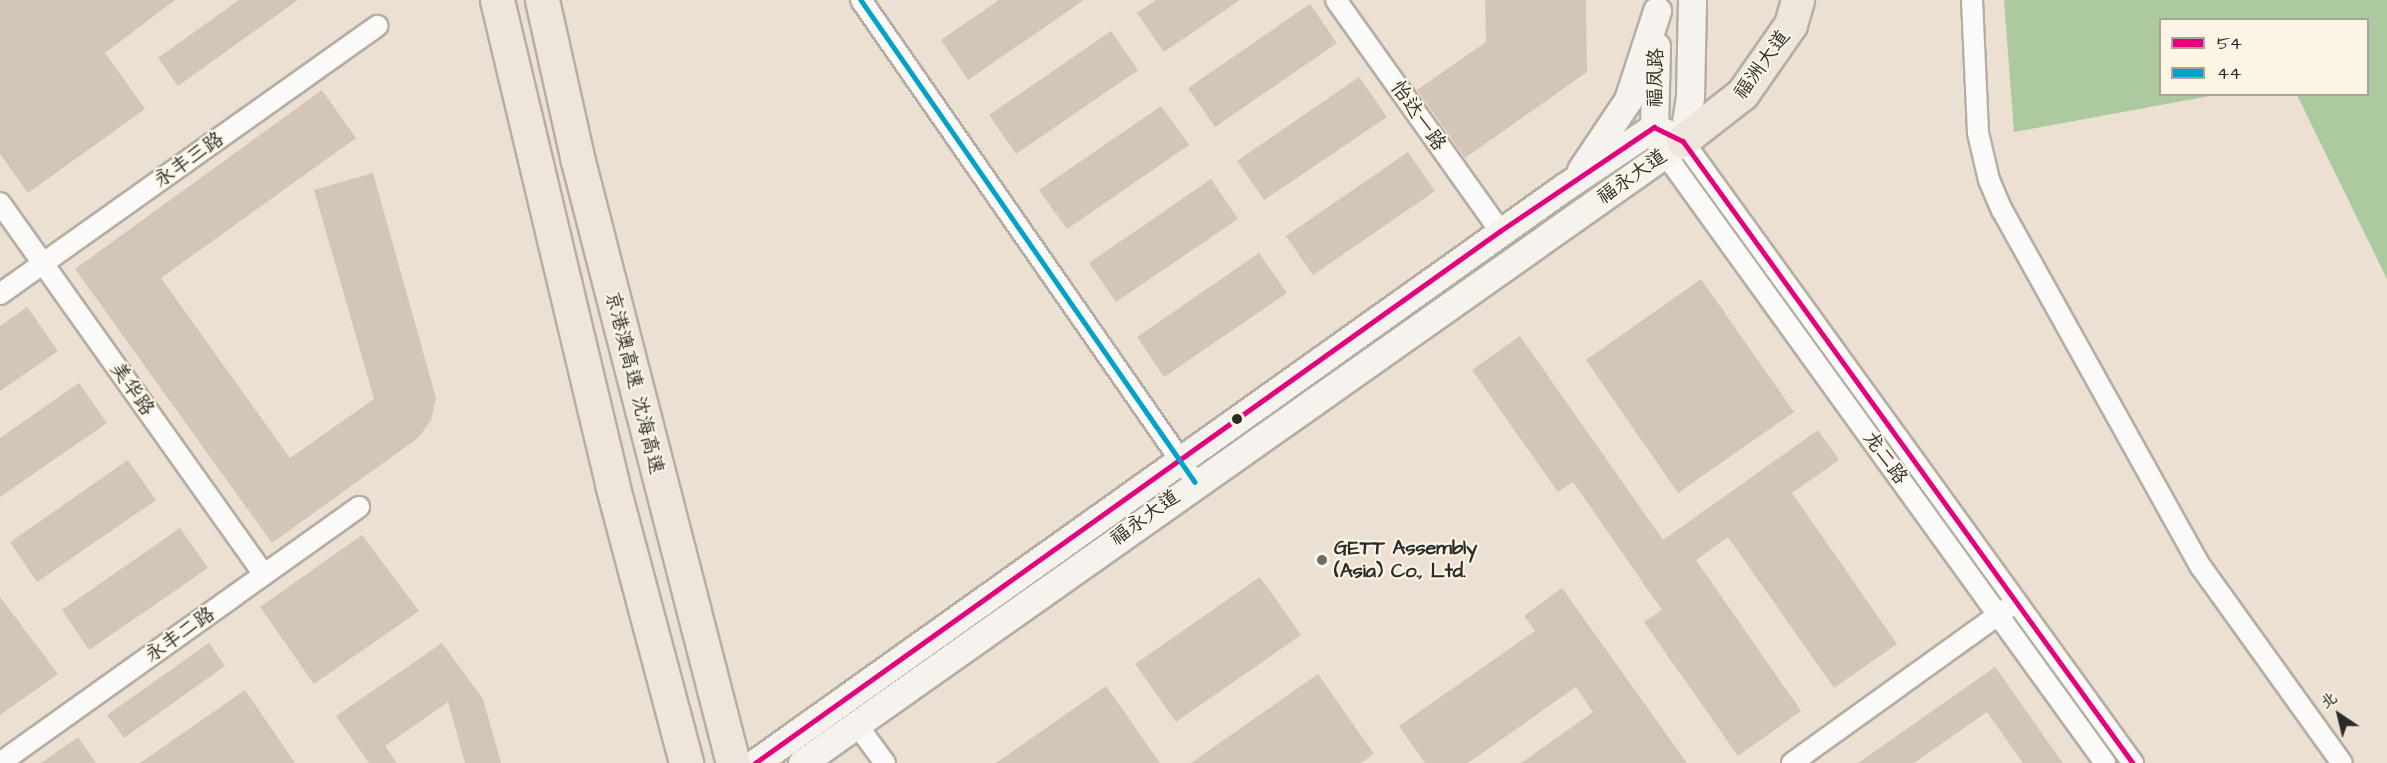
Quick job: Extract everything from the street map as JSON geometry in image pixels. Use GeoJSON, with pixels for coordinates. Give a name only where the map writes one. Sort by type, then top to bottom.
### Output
{"type":"FeatureCollection","features":[{"type":"Feature","properties":{"kind":"highway"},"geometry":{"type":"LineString","coordinates":[[497,0],[612,484],[686,763]]}},
{"type":"Feature","properties":{"kind":"highway","name":"京港澳高速 沈海高速"},"geometry":{"type":"LineString","coordinates":[[542,0],[581,173],[730,752]]}},
{"type":"Feature","properties":{"kind":"main road","name":"福凤路"},"geometry":{"type":"LineString","coordinates":[[1674,147],[1690,97],[1692,0]]}},
{"type":"Feature","properties":{"kind":"main road","name":"福洲大道"},"geometry":{"type":"LineString","coordinates":[[1674,147],[1743,94],[1791,25],[1798,0]]}},
{"type":"Feature","properties":{"kind":"main road","name":"福凤路"},"geometry":{"type":"LineString","coordinates":[[1654,127],[1657,5]]}},
{"type":"Feature","properties":{"kind":"main road"},"geometry":{"type":"LineString","coordinates":[[1563,188],[1597,151],[1628,100],[1657,5]]}},
{"type":"Feature","properties":{"kind":"main road","name":"福永大道"},"geometry":{"type":"LineString","coordinates":[[755,763],[1188,471],[1674,147],[1654,127],[1500,231],[1188,471],[857,725],[802,763]]}},
{"type":"Feature","properties":{"kind":"street"},"geometry":{"type":"LineString","coordinates":[[861,0],[1188,471]]}},
{"type":"Feature","properties":{"kind":"street","name":"怡达一路"},"geometry":{"type":"LineString","coordinates":[[1336,0],[1500,231]]}},
{"type":"Feature","properties":{"kind":"street"},"geometry":{"type":"LineString","coordinates":[[1972,0],[1978,133],[1989,180],[2002,210],[2201,567],[2342,763]]}},
{"type":"Feature","properties":{"kind":"street","name":"永丰三路"},"geometry":{"type":"LineString","coordinates":[[0,294],[377,26]]}},
{"type":"Feature","properties":{"kind":"street","name":"龙二路"},"geometry":{"type":"LineString","coordinates":[[1674,147],[2016,602],[2131,762]]}},
{"type":"Feature","properties":{"kind":"street","name":"龙二路"},"geometry":{"type":"LineString","coordinates":[[1674,147],[1998,614],[2105,763]]}},
{"type":"Feature","properties":{"kind":"street","name":"美华路"},"geometry":{"type":"LineString","coordinates":[[0,203],[264,575]]}},
{"type":"Feature","properties":{"kind":"street","name":"永丰二路"},"geometry":{"type":"LineString","coordinates":[[0,763],[359,507]]}},
{"type":"Feature","properties":{"kind":"street"},"geometry":{"type":"LineString","coordinates":[[1792,763],[2016,602]]}},
{"type":"Feature","properties":{"kind":"street"},"geometry":{"type":"LineString","coordinates":[[857,725],[885,763]]}},
{"type":"Feature","properties":{"kind":"green space"},"geometry":{"type":"Polygon","coordinates":[[[2004,0],[2387,0],[2387,279],[2297,96],[2369,96],[2369,18],[2159,18],[2159,96],[2210,96],[2014,132],[2004,0]]]}},
{"type":"Feature","properties":{"kind":"building"},"geometry":{"type":"Polygon","coordinates":[[[0,0],[175,0],[105,53],[145,109],[28,193],[0,154],[0,0]]]}},
{"type":"Feature","properties":{"kind":"building"},"geometry":{"type":"Polygon","coordinates":[[[239,0],[298,0],[178,86],[158,58],[239,0]]]}},
{"type":"Feature","properties":{"kind":"building"},"geometry":{"type":"Polygon","coordinates":[[[999,0],[1084,0],[968,80],[941,40],[999,0]]]}},
{"type":"Feature","properties":{"kind":"building"},"geometry":{"type":"Polygon","coordinates":[[[1156,0],[1240,0],[1164,52],[1137,13],[1156,0]]]}},
{"type":"Feature","properties":{"kind":"building"},"geometry":{"type":"Polygon","coordinates":[[[1485,0],[1586,0],[1587,72],[1465,158],[1417,90],[1486,42],[1485,0]]]}},
{"type":"Feature","properties":{"kind":"building"},"geometry":{"type":"Polygon","coordinates":[[[1310,4],[1337,43],[1215,127],[1188,88],[1310,4]]]}},
{"type":"Feature","properties":{"kind":"building"},"geometry":{"type":"Polygon","coordinates":[[[1111,31],[1138,70],[1016,154],[989,115],[1111,31]]]}},
{"type":"Feature","properties":{"kind":"building"},"geometry":{"type":"Polygon","coordinates":[[[1359,77],[1387,117],[1264,200],[1237,161],[1359,77]]]}},
{"type":"Feature","properties":{"kind":"building"},"geometry":{"type":"Polygon","coordinates":[[[322,90],[356,138],[161,278],[290,458],[374,399],[314,190],[373,173],[436,398],[431,420],[418,438],[272,543],[75,269],[322,90]]]}},
{"type":"Feature","properties":{"kind":"building"},"geometry":{"type":"Polygon","coordinates":[[[1161,106],[1189,145],[1067,229],[1039,190],[1161,106]]]}},
{"type":"Feature","properties":{"kind":"building"},"geometry":{"type":"Polygon","coordinates":[[[1408,152],[1435,191],[1313,275],[1286,236],[1408,152]]]}},
{"type":"Feature","properties":{"kind":"building"},"geometry":{"type":"Polygon","coordinates":[[[1211,179],[1238,219],[1116,302],[1089,263],[1211,179]]]}},
{"type":"Feature","properties":{"kind":"building"},"geometry":{"type":"Polygon","coordinates":[[[1259,253],[1287,293],[1164,377],[1137,337],[1259,253]]]}},
{"type":"Feature","properties":{"kind":"building"},"geometry":{"type":"Polygon","coordinates":[[[1701,279],[1794,412],[1678,493],[1586,360],[1701,279]]]}},
{"type":"Feature","properties":{"kind":"building"},"geometry":{"type":"Polygon","coordinates":[[[27,307],[58,351],[0,391],[0,326],[27,307]]]}},
{"type":"Feature","properties":{"kind":"building"},"geometry":{"type":"Polygon","coordinates":[[[1520,336],[1663,540],[1818,430],[1839,460],[1792,493],[1897,644],[1834,688],[1728,537],[1696,560],[1801,711],[1738,756],[1644,622],[1662,610],[1573,482],[1558,492],[1472,370],[1520,336]]]}},
{"type":"Feature","properties":{"kind":"building"},"geometry":{"type":"Polygon","coordinates":[[[79,383],[107,423],[0,497],[0,438],[79,383]]]}},
{"type":"Feature","properties":{"kind":"building"},"geometry":{"type":"Polygon","coordinates":[[[128,460],[156,500],[37,582],[10,542],[128,460]]]}},
{"type":"Feature","properties":{"kind":"building"},"geometry":{"type":"Polygon","coordinates":[[[180,528],[208,568],[89,650],[62,610],[180,528]]]}},
{"type":"Feature","properties":{"kind":"building"},"geometry":{"type":"Polygon","coordinates":[[[362,535],[419,611],[314,684],[260,607],[362,535]]]}},
{"type":"Feature","properties":{"kind":"building"},"geometry":{"type":"Polygon","coordinates":[[[1260,577],[1301,635],[1176,722],[1135,664],[1260,577]]]}},
{"type":"Feature","properties":{"kind":"building"},"geometry":{"type":"Polygon","coordinates":[[[1562,588],[1687,763],[1521,763],[1593,712],[1576,687],[1468,763],[1425,763],[1399,726],[1535,631],[1524,616],[1562,588]]]}},
{"type":"Feature","properties":{"kind":"building"},"geometry":{"type":"Polygon","coordinates":[[[0,597],[58,674],[0,715],[0,597]]]}},
{"type":"Feature","properties":{"kind":"building"},"geometry":{"type":"Polygon","coordinates":[[[209,643],[225,666],[124,738],[107,715],[209,643]]]}},
{"type":"Feature","properties":{"kind":"building"},"geometry":{"type":"Polygon","coordinates":[[[442,643],[483,699],[501,763],[465,763],[448,702],[385,746],[397,763],[369,763],[336,716],[442,643]]]}},
{"type":"Feature","properties":{"kind":"building"},"geometry":{"type":"Polygon","coordinates":[[[1995,667],[2063,763],[2023,763],[1987,712],[1914,763],[1858,763],[1995,667]]]}},
{"type":"Feature","properties":{"kind":"building"},"geometry":{"type":"Polygon","coordinates":[[[1318,674],[1374,754],[1361,763],[1191,763],[1318,674]]]}},
{"type":"Feature","properties":{"kind":"building"},"geometry":{"type":"Polygon","coordinates":[[[1106,686],[1160,763],[996,763],[1106,686]]]}},
{"type":"Feature","properties":{"kind":"building"},"geometry":{"type":"Polygon","coordinates":[[[245,690],[295,763],[140,763],[245,690]]]}},
{"type":"Feature","properties":{"kind":"building"},"geometry":{"type":"Polygon","coordinates":[[[78,737],[96,763],[41,763],[78,737]]]}},
{"type":"Feature","properties":{"kind":"transit line","name":"44"},"geometry":{"type":"LineString","coordinates":[[861,0],[1195,482]]}},
{"type":"Feature","properties":{"kind":"transit line","name":"54"},"geometry":{"type":"LineString","coordinates":[[755,763],[1500,231],[1654,127],[1683,141],[2133,763]]}},
{"type":"Feature","properties":{"kind":"place","name":"GETT Assembly (Asia) Co., Ltd."},"geometry":{"type":"Point","coordinates":[1322,560]}}]}
